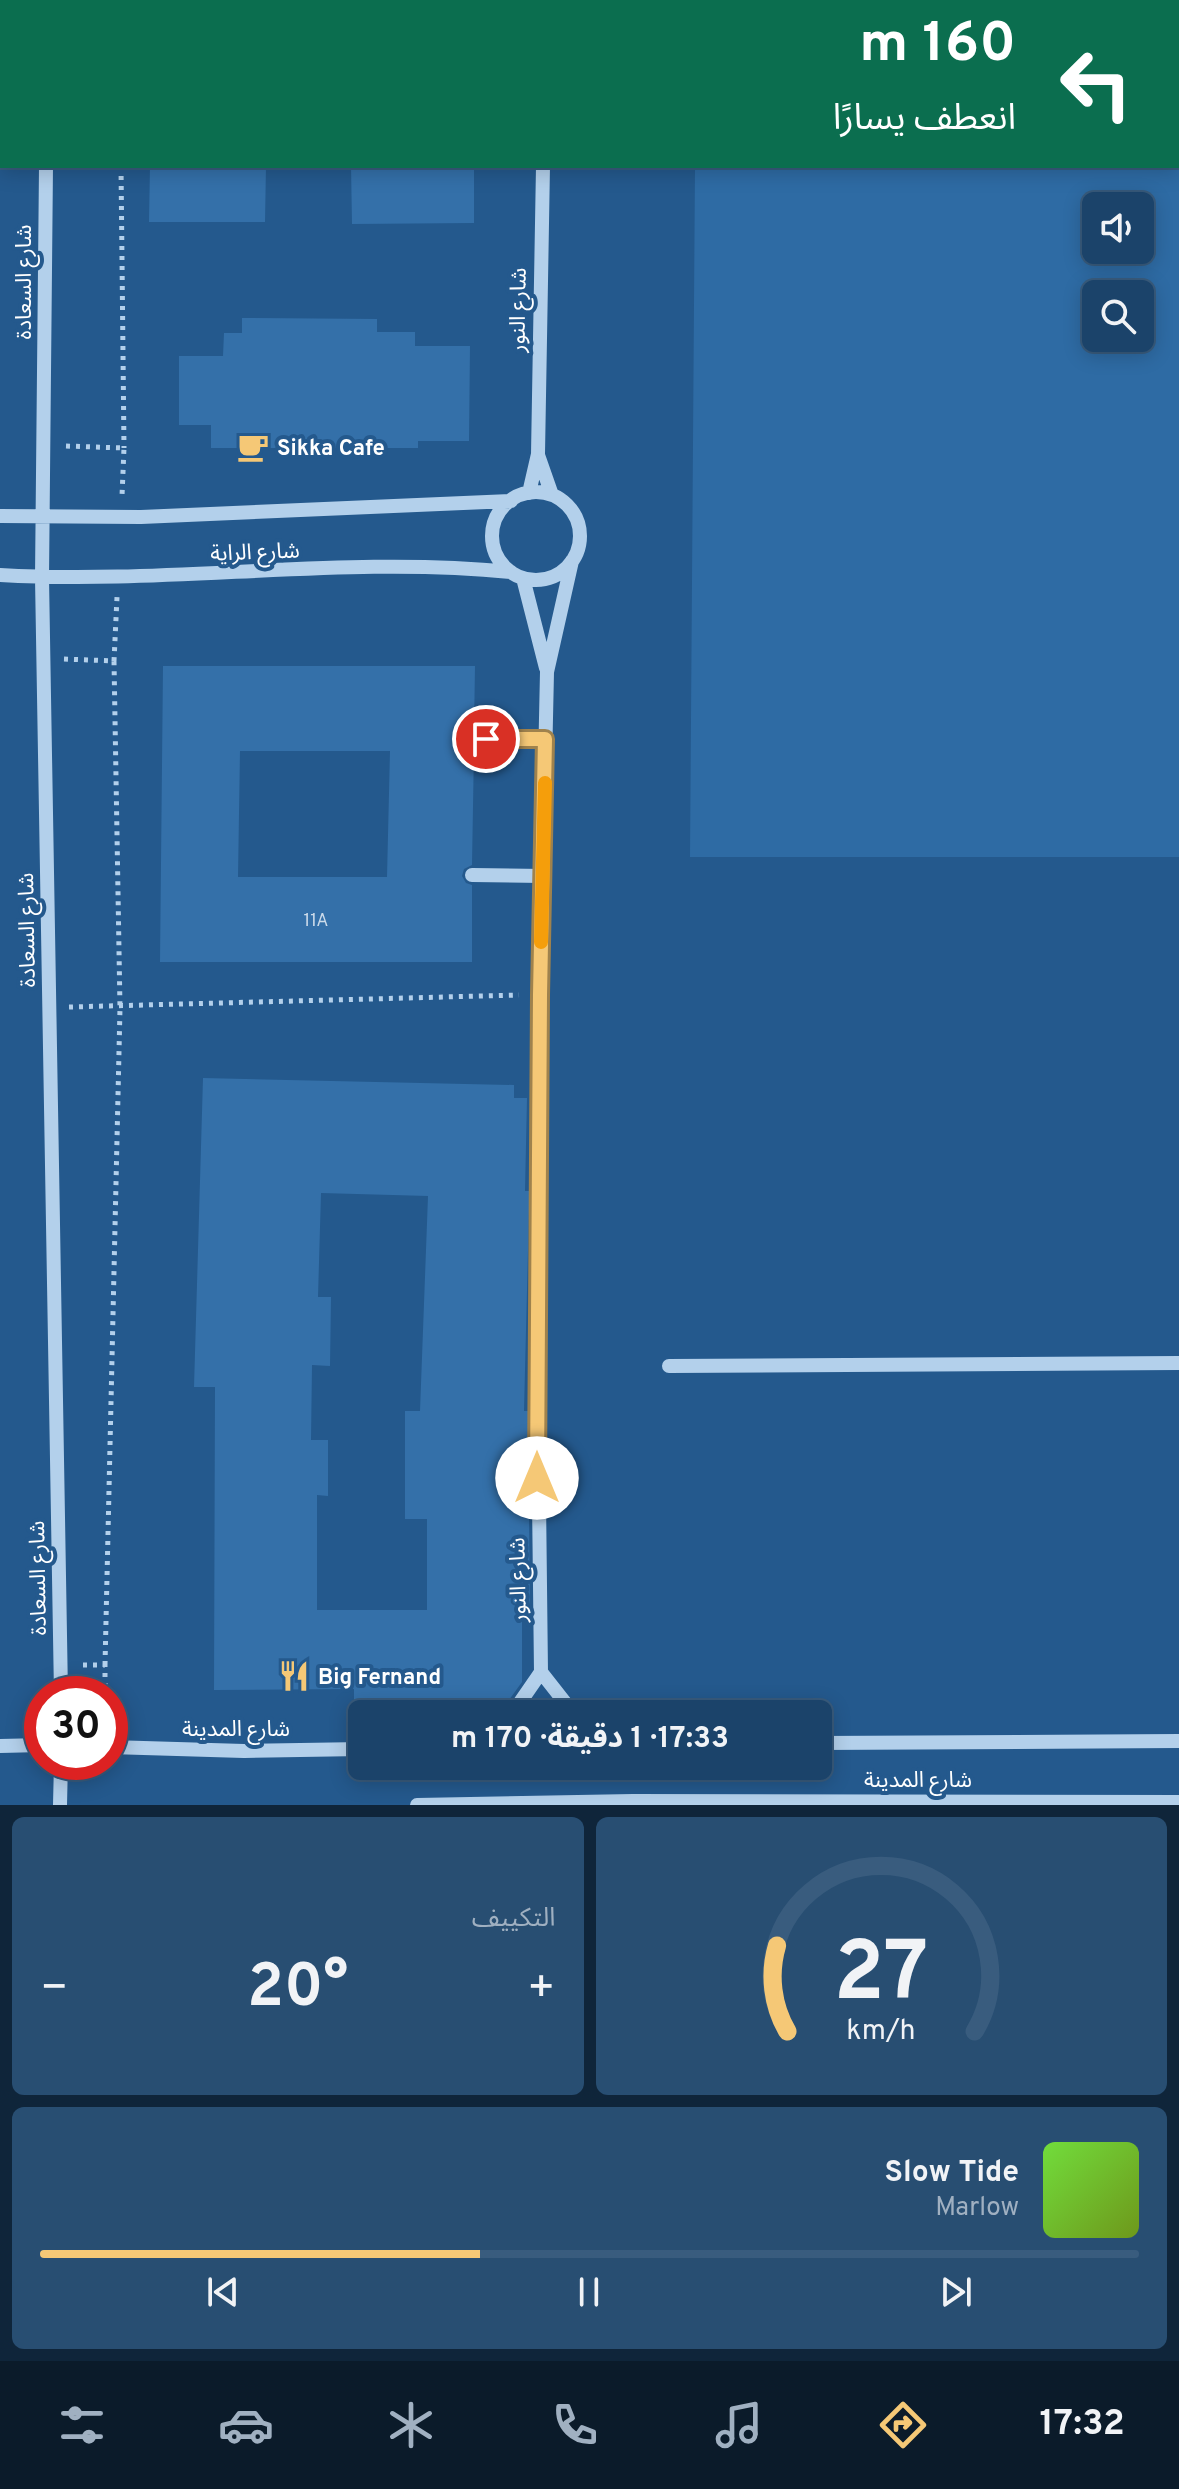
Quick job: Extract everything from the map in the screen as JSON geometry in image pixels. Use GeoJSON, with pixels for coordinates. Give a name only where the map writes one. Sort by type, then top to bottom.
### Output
{"type":"FeatureCollection","features":[{"type":"Feature","properties":{"kind":"street","name":"شارع السعادة"},"geometry":{"type":"LineString","coordinates":[[46,168],[42,578],[61,1676]]}},
{"type":"Feature","properties":{"kind":"street","name":"شارع النور"},"geometry":{"type":"LineString","coordinates":[[529,493],[538,454],[543,168]]}},
{"type":"Feature","properties":{"kind":"street","name":"شارع النور"},"geometry":{"type":"LineString","coordinates":[[538,454],[552,495]]}},
{"type":"Feature","properties":{"kind":"street"},"geometry":{"type":"LineString","coordinates":[[517,575],[550,578],[563,571],[578,550],[579,524],[573,511],[552,495],[529,493],[511,501],[501,511],[492,536],[495,550],[517,575],[547,672]]}},
{"type":"Feature","properties":{"kind":"street","name":"شارع الراية"},"geometry":{"type":"LineString","coordinates":[[0,516],[121,517],[511,501]]}},
{"type":"Feature","properties":{"kind":"street"},"geometry":{"type":"LineString","coordinates":[[547,672],[572,561]]}},
{"type":"Feature","properties":{"kind":"street","name":"شارع الراية"},"geometry":{"type":"LineString","coordinates":[[0,575],[118,578],[440,567],[517,575]]}},
{"type":"Feature","properties":{"kind":"street","name":"شارع النور"},"geometry":{"type":"LineString","coordinates":[[541,1672],[537,1478],[540,995],[547,672]]}},
{"type":"Feature","properties":{"kind":"street"},"geometry":{"type":"LineString","coordinates":[[474,739],[545,739]]}},
{"type":"Feature","properties":{"kind":"street"},"geometry":{"type":"LineString","coordinates":[[472,875],[543,876]]}},
{"type":"Feature","properties":{"kind":"street"},"geometry":{"type":"LineString","coordinates":[[669,1366],[1179,1363]]}},
{"type":"Feature","properties":{"kind":"street"},"geometry":{"type":"LineString","coordinates":[[522,1700],[541,1672],[563,1700]]}},
{"type":"Feature","properties":{"kind":"street","name":"شارع المدينة"},"geometry":{"type":"LineString","coordinates":[[832,1743],[1179,1741]]}},
{"type":"Feature","properties":{"kind":"street"},"geometry":{"type":"LineString","coordinates":[[0,1746],[24,1745]]}},
{"type":"Feature","properties":{"kind":"street","name":"شارع المدينة"},"geometry":{"type":"LineString","coordinates":[[128,1748],[244,1751],[348,1749]]}},
{"type":"Feature","properties":{"kind":"street"},"geometry":{"type":"LineString","coordinates":[[60,1805],[61,1780]]}},
{"type":"Feature","properties":{"kind":"street","name":"شارع المدينة"},"geometry":{"type":"LineString","coordinates":[[417,1805],[633,1801],[1179,1802]]}},
{"type":"Feature","properties":{"kind":"path"},"geometry":{"type":"LineString","coordinates":[[121,168],[124,448],[121,517]]}},
{"type":"Feature","properties":{"kind":"path"},"geometry":{"type":"LineString","coordinates":[[44,445],[124,448]]}},
{"type":"Feature","properties":{"kind":"path"},"geometry":{"type":"LineString","coordinates":[[105,1676],[120,1008],[114,661],[118,578]]}},
{"type":"Feature","properties":{"kind":"path"},"geometry":{"type":"LineString","coordinates":[[43,658],[114,661]]}},
{"type":"Feature","properties":{"kind":"path"},"geometry":{"type":"LineString","coordinates":[[50,1007],[120,1008],[540,995]]}},
{"type":"Feature","properties":{"kind":"path"},"geometry":{"type":"LineString","coordinates":[[61,1665],[105,1665]]}},
{"type":"Feature","properties":{"kind":"shaded area"},"geometry":{"type":"Polygon","coordinates":[[[695,168],[1179,168],[1179,857],[690,857],[695,168]]]}},
{"type":"Feature","properties":{"kind":"building"},"geometry":{"type":"Polygon","coordinates":[[[150,168],[266,168],[265,222],[149,222],[150,168]]]}},
{"type":"Feature","properties":{"kind":"building"},"geometry":{"type":"Polygon","coordinates":[[[351,168],[474,168],[474,223],[352,224],[351,168]]]}},
{"type":"Feature","properties":{"kind":"building"},"geometry":{"type":"Polygon","coordinates":[[[242,318],[377,319],[377,332],[415,332],[415,346],[470,346],[469,441],[418,441],[418,448],[211,448],[211,425],[179,425],[179,356],[223,356],[224,333],[242,333],[242,318]]]}},
{"type":"Feature","properties":{"kind":"building"},"geometry":{"type":"Polygon","coordinates":[[[163,666],[475,666],[474,729],[468,731],[464,738],[466,745],[474,749],[472,865],[464,869],[462,876],[466,883],[472,885],[472,962],[160,962],[163,666]],[[240,751],[238,877],[387,877],[390,751],[240,751]]]}},
{"type":"Feature","properties":{"kind":"building"},"geometry":{"type":"Polygon","coordinates":[[[203,1078],[514,1085],[514,1098],[527,1098],[525,1191],[529,1191],[529,1210],[524,1411],[528,1411],[530,1616],[522,1616],[522,1682],[509,1700],[354,1700],[354,1689],[214,1690],[215,1387],[194,1387],[203,1078]],[[321,1193],[318,1297],[331,1297],[330,1366],[312,1365],[311,1440],[328,1440],[328,1496],[317,1495],[317,1610],[427,1610],[427,1519],[405,1519],[405,1411],[420,1411],[428,1196],[321,1193]]]}},
{"type":"Feature","properties":{"kind":"slow traffic"},"geometry":{"type":"LineString","coordinates":[[541,942],[545,783]]}},
{"type":"Feature","properties":{"kind":"place","name":"Sikka Cafe"},"geometry":{"type":"Point","coordinates":[253,447]}},
{"type":"Feature","properties":{"kind":"place","name":"Big Fernand"},"geometry":{"type":"Point","coordinates":[294,1676]}},
{"type":"Feature","properties":{"kind":"route"},"geometry":{"type":"LineString","coordinates":[[486,739],[545,739],[537,1478]]}}]}
